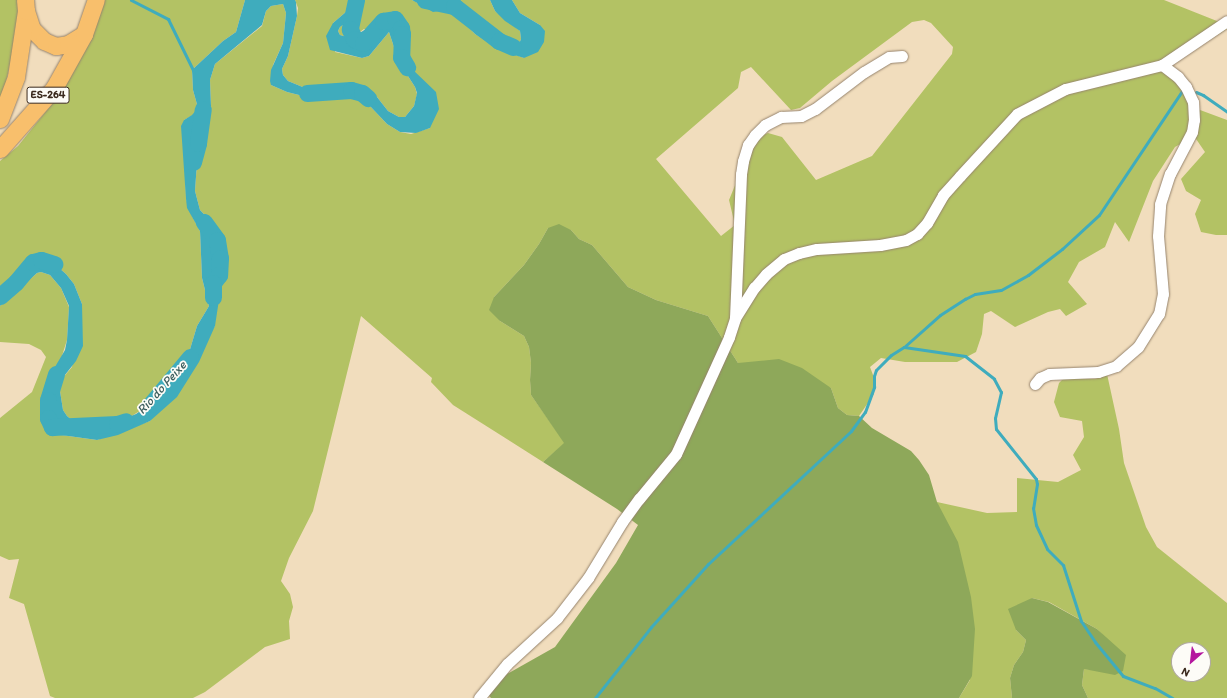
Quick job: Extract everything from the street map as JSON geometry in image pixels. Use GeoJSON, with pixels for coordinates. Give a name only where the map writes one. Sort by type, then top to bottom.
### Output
{"type":"FeatureCollection","features":[{"type":"Feature","properties":{"kind":"main road","name":"ES-264"},"geometry":{"type":"LineString","coordinates":[[0,148],[54,88],[84,34],[96,0]]}},
{"type":"Feature","properties":{"kind":"main road","name":"ES-264"},"geometry":{"type":"LineString","coordinates":[[0,119],[16,77],[25,5]]}},
{"type":"Feature","properties":{"kind":"main road"},"geometry":{"type":"LineString","coordinates":[[25,5],[32,28],[44,41],[56,46],[68,44],[84,34]]}},
{"type":"Feature","properties":{"kind":"street"},"geometry":{"type":"LineString","coordinates":[[479,698],[507,664],[557,618],[588,578],[630,510],[676,454],[735,318],[754,288],[784,259],[816,249],[880,245],[906,240],[917,234],[927,223],[944,196],[960,176],[1017,114],[1065,89],[1162,65],[1227,21]]}},
{"type":"Feature","properties":{"kind":"street"},"geometry":{"type":"LineString","coordinates":[[735,318],[741,174],[748,145],[765,125],[781,117],[801,116],[815,109],[864,72],[889,57],[902,56]]}},
{"type":"Feature","properties":{"kind":"street"},"geometry":{"type":"LineString","coordinates":[[1035,384],[1040,378],[1050,374],[1098,372],[1116,366],[1138,347],[1159,314],[1164,294],[1158,236],[1160,204],[1170,174],[1192,132],[1194,120],[1193,102],[1186,86],[1178,77],[1162,65]]}},
{"type":"Feature","properties":{"kind":"green space"},"geometry":{"type":"Polygon","coordinates":[[[0,0],[18,0],[19,25],[0,109],[0,0]]]}},
{"type":"Feature","properties":{"kind":"green space"},"geometry":{"type":"Polygon","coordinates":[[[105,0],[245,0],[236,32],[223,41],[192,70],[193,90],[198,108],[193,115],[184,120],[186,199],[192,216],[200,231],[202,278],[209,306],[197,326],[188,356],[183,366],[146,407],[127,419],[79,426],[67,416],[63,410],[60,391],[61,380],[72,367],[82,304],[74,284],[66,274],[51,261],[37,258],[0,293],[0,161],[18,146],[51,105],[77,62],[105,0]]]}},
{"type":"Feature","properties":{"kind":"green space"},"geometry":{"type":"Polygon","coordinates":[[[295,0],[352,0],[347,11],[333,23],[335,52],[362,58],[369,56],[389,32],[399,62],[415,87],[417,94],[414,106],[405,117],[399,117],[388,111],[377,97],[350,88],[342,93],[335,93],[305,88],[288,81],[283,75],[282,69],[288,56],[297,16],[298,8],[295,0]]]}},
{"type":"Feature","properties":{"kind":"green space"},"geometry":{"type":"Polygon","coordinates":[[[365,0],[412,0],[433,11],[445,10],[452,12],[475,34],[499,49],[524,58],[540,25],[520,13],[512,0],[1164,0],[1227,25],[1227,29],[1169,66],[1192,107],[1227,120],[1227,235],[1216,235],[1201,232],[1195,214],[1201,200],[1186,191],[1181,179],[1205,152],[1194,136],[1175,147],[1153,181],[1129,242],[1115,222],[1105,247],[1079,262],[1068,282],[1087,304],[1066,316],[1060,309],[1048,312],[1015,327],[991,311],[984,314],[982,334],[976,352],[957,362],[905,362],[881,358],[870,367],[873,375],[874,394],[859,416],[847,415],[838,408],[831,388],[738,363],[708,316],[656,300],[628,287],[592,245],[579,239],[571,230],[548,228],[524,265],[494,297],[500,321],[524,336],[529,347],[531,363],[531,395],[565,443],[543,462],[453,405],[431,382],[432,378],[361,316],[313,511],[289,558],[281,581],[290,594],[293,607],[289,621],[290,639],[265,647],[205,692],[193,698],[55,698],[50,696],[24,604],[9,598],[19,559],[9,560],[0,556],[0,418],[32,392],[46,357],[41,350],[29,344],[0,342],[0,306],[37,273],[41,272],[50,275],[61,288],[69,307],[67,340],[61,359],[49,377],[50,428],[54,434],[97,440],[150,421],[215,326],[216,227],[200,210],[195,191],[199,134],[211,106],[210,80],[215,64],[262,26],[266,11],[271,6],[283,4],[286,13],[283,43],[273,65],[271,85],[287,92],[303,96],[337,99],[356,98],[369,105],[387,124],[400,132],[411,134],[430,128],[414,73],[403,52],[400,29],[364,29],[357,34],[347,37],[340,35],[338,31],[340,27],[353,18],[365,0]],[[924,20],[912,22],[832,81],[800,108],[791,110],[751,67],[741,72],[738,88],[656,159],[721,236],[735,225],[729,200],[745,161],[761,136],[768,133],[782,137],[816,180],[872,156],[952,54],[953,47],[931,23],[924,20]]]}},
{"type":"Feature","properties":{"kind":"green space"},"geometry":{"type":"Polygon","coordinates":[[[447,0],[490,0],[495,11],[520,31],[521,39],[519,44],[515,45],[491,35],[483,30],[461,6],[447,0]]]}},
{"type":"Feature","properties":{"kind":"green space"},"geometry":{"type":"Polygon","coordinates":[[[559,224],[571,230],[579,239],[592,245],[628,287],[656,300],[708,316],[738,363],[779,359],[802,368],[831,388],[838,408],[847,415],[859,416],[872,428],[911,451],[919,460],[929,475],[937,502],[958,542],[971,597],[975,629],[972,676],[959,698],[491,698],[489,696],[498,679],[555,647],[616,563],[638,525],[617,509],[543,462],[564,443],[531,395],[531,363],[529,347],[524,336],[500,321],[489,310],[494,297],[524,265],[548,228],[559,224]]]}},
{"type":"Feature","properties":{"kind":"green space"},"geometry":{"type":"Polygon","coordinates":[[[1107,374],[1119,429],[1124,463],[1146,527],[1157,547],[1227,603],[1227,698],[1088,698],[1082,685],[1084,669],[1097,670],[1102,634],[1097,629],[1049,602],[1032,598],[1016,630],[1026,640],[1023,652],[1014,665],[1010,678],[1012,698],[959,698],[970,680],[937,502],[987,513],[1017,512],[1017,478],[1058,482],[1081,470],[1073,455],[1084,437],[1082,421],[1060,417],[1054,402],[1059,383],[1065,377],[1095,379],[1107,374]]]}},
{"type":"Feature","properties":{"kind":"green space"},"geometry":{"type":"Polygon","coordinates":[[[1032,598],[1048,602],[1097,629],[1126,655],[1123,671],[1115,675],[1084,669],[1082,685],[1088,698],[1012,698],[1010,678],[1014,665],[1023,652],[1026,640],[1016,630],[1008,609],[1032,598]]]}},
{"type":"Feature","properties":{"kind":"water"},"geometry":{"type":"Polygon","coordinates":[[[245,0],[295,0],[297,16],[288,56],[282,69],[283,75],[288,81],[305,88],[342,93],[355,86],[365,89],[377,97],[388,111],[399,117],[405,117],[414,106],[417,93],[415,87],[399,62],[389,32],[369,56],[362,58],[330,50],[326,36],[333,23],[347,11],[352,0],[365,0],[353,18],[340,27],[338,31],[340,35],[347,37],[357,34],[381,22],[396,23],[400,29],[403,52],[411,68],[436,92],[439,109],[430,128],[416,133],[400,132],[387,124],[369,105],[356,98],[337,99],[303,96],[287,92],[271,85],[271,70],[283,43],[286,13],[283,4],[271,6],[266,11],[262,25],[215,64],[210,80],[211,106],[199,134],[195,191],[200,210],[216,227],[220,293],[215,326],[199,362],[177,397],[150,421],[118,435],[97,440],[54,434],[50,428],[49,377],[65,350],[69,306],[61,288],[50,275],[41,272],[37,273],[0,306],[0,293],[37,258],[51,261],[66,274],[74,284],[82,304],[83,346],[76,361],[61,380],[60,391],[63,410],[67,416],[79,426],[119,421],[136,414],[146,407],[183,366],[188,356],[197,326],[209,306],[202,278],[200,231],[187,208],[181,126],[184,120],[192,115],[198,108],[193,90],[192,70],[223,41],[236,32],[245,0]]]}},
{"type":"Feature","properties":{"kind":"water"},"geometry":{"type":"Polygon","coordinates":[[[412,0],[447,0],[461,6],[486,32],[515,45],[519,44],[521,39],[520,31],[505,21],[495,11],[490,0],[512,0],[520,13],[540,25],[545,31],[544,42],[538,52],[524,58],[508,53],[475,34],[452,12],[445,10],[433,12],[412,0]]]}},
{"type":"Feature","properties":{"kind":"waterway"},"geometry":{"type":"LineString","coordinates":[[131,0],[168,19],[194,72]]}},
{"type":"Feature","properties":{"kind":"waterway","name":"Rio do Peixe"},"geometry":{"type":"LineString","coordinates":[[356,0],[350,29],[354,39],[363,43],[383,21],[395,19],[401,28],[401,57],[407,67]]}},
{"type":"Feature","properties":{"kind":"waterway","name":"Rio do Peixe"},"geometry":{"type":"LineString","coordinates":[[425,0],[454,6],[499,41],[513,47]]}},
{"type":"Feature","properties":{"kind":"waterway","name":"Rio do Peixe"},"geometry":{"type":"LineString","coordinates":[[307,93],[351,90],[362,93],[368,98]]}},
{"type":"Feature","properties":{"kind":"waterway"},"geometry":{"type":"LineString","coordinates":[[595,698],[651,627],[708,564],[851,431],[865,412],[874,387],[874,376],[876,370],[891,355],[904,347],[940,315],[965,299],[975,294],[1001,290],[1028,275],[1062,249],[1099,215],[1182,91]]}},
{"type":"Feature","properties":{"kind":"waterway"},"geometry":{"type":"LineString","coordinates":[[1196,92],[1203,95],[1227,112]]}},
{"type":"Feature","properties":{"kind":"waterway","name":"Rio do Peixe"},"geometry":{"type":"LineString","coordinates":[[193,162],[198,143],[203,109]]}},
{"type":"Feature","properties":{"kind":"waterway","name":"Rio do Peixe"},"geometry":{"type":"LineString","coordinates":[[204,222],[217,240],[220,258],[219,275],[213,283],[213,297]]}},
{"type":"Feature","properties":{"kind":"waterway","name":"Rio do Peixe"},"geometry":{"type":"LineString","coordinates":[[0,296],[16,282],[33,262],[41,260],[54,264]]}},
{"type":"Feature","properties":{"kind":"waterway"},"geometry":{"type":"LineString","coordinates":[[904,347],[965,356],[994,379],[1001,392],[995,418],[996,429],[1036,479],[1037,484],[1033,508],[1036,525],[1047,549],[1063,565],[1081,621],[1095,642],[1123,676],[1155,688],[1172,698]]}},
{"type":"Feature","properties":{"kind":"waterway","name":"Rio do Peixe"},"geometry":{"type":"LineString","coordinates":[[151,404],[190,357]]}},
{"type":"Feature","properties":{"kind":"waterway","name":"Rio do Peixe"},"geometry":{"type":"LineString","coordinates":[[56,374],[48,400],[48,418],[52,427],[117,424],[126,421]]}}]}
